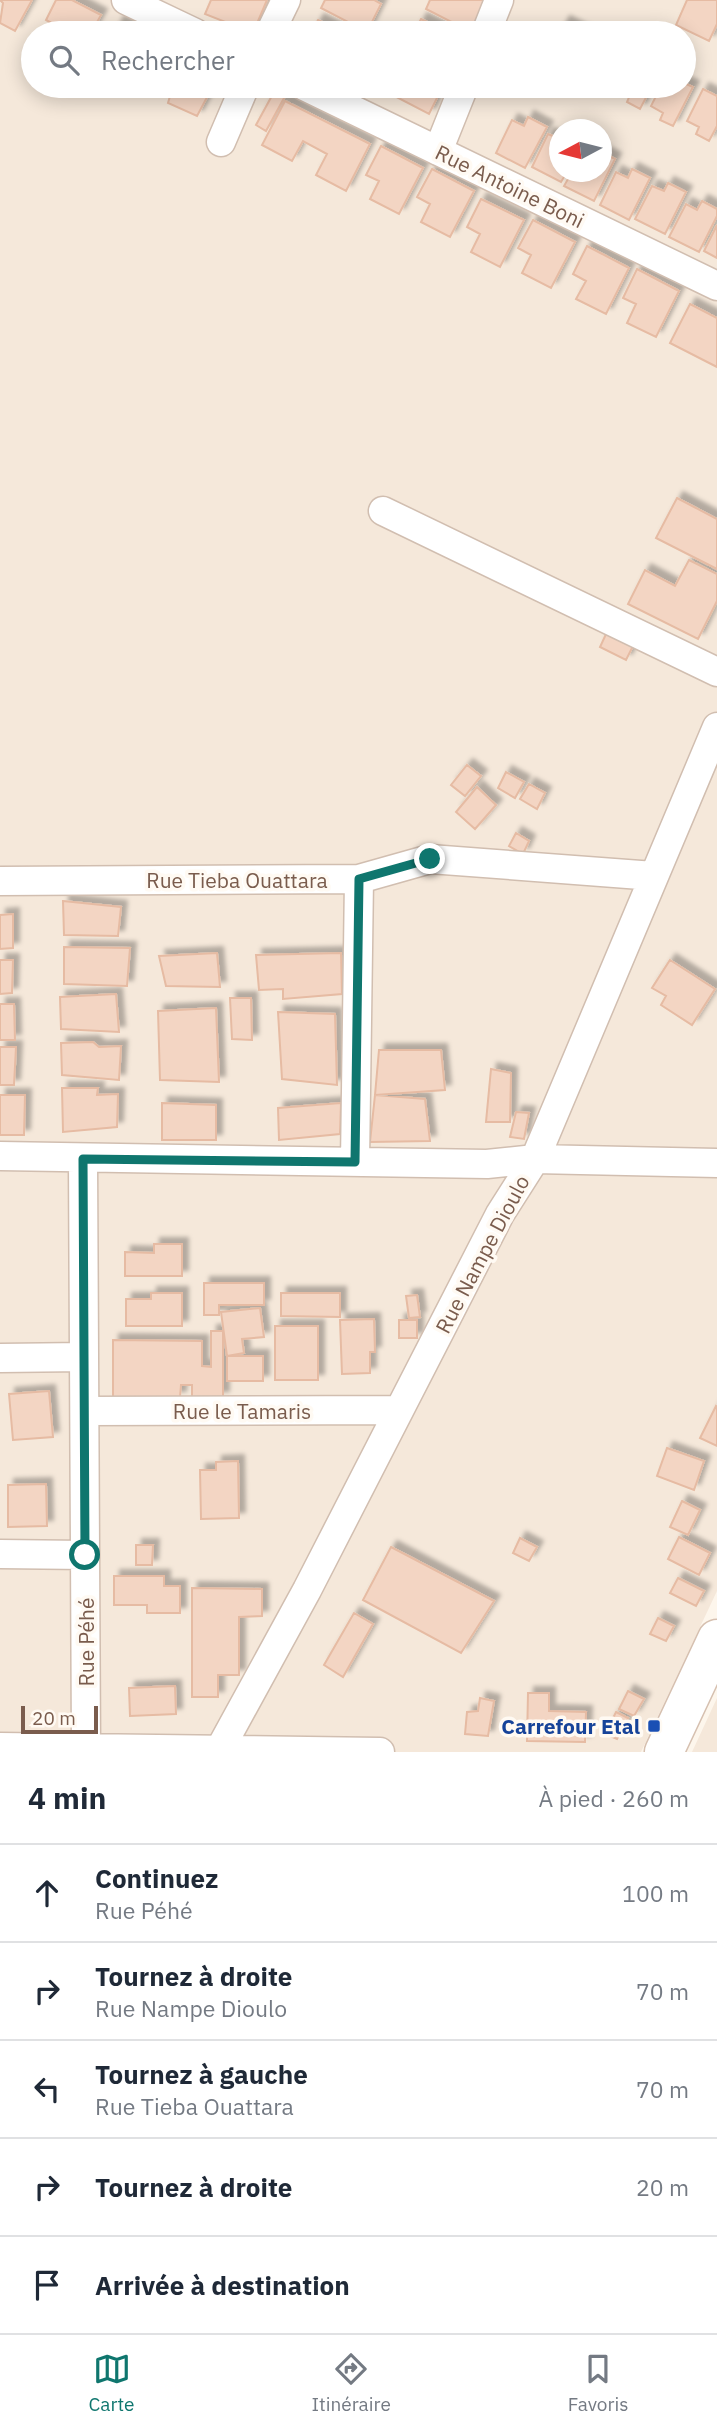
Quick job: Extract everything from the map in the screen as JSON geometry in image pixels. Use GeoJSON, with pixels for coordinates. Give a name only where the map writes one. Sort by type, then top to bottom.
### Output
{"type":"FeatureCollection","features":[{"type":"Feature","properties":{"kind":"street"},"geometry":{"type":"LineString","coordinates":[[126,0],[170,21]]}},
{"type":"Feature","properties":{"kind":"street"},"geometry":{"type":"LineString","coordinates":[[276,21],[286,0]]}},
{"type":"Feature","properties":{"kind":"street"},"geometry":{"type":"LineString","coordinates":[[491,21],[499,0]]}},
{"type":"Feature","properties":{"kind":"street"},"geometry":{"type":"LineString","coordinates":[[220,142],[240,98]]}},
{"type":"Feature","properties":{"kind":"street","name":"Rue Antoine Boni"},"geometry":{"type":"LineString","coordinates":[[329,98],[717,286]]}},
{"type":"Feature","properties":{"kind":"street"},"geometry":{"type":"LineString","coordinates":[[438,151],[459,98]]}},
{"type":"Feature","properties":{"kind":"street"},"geometry":{"type":"LineString","coordinates":[[383,512],[717,672]]}},
{"type":"Feature","properties":{"kind":"street"},"geometry":{"type":"LineString","coordinates":[[717,727],[535,1158],[717,1163]]}},
{"type":"Feature","properties":{"kind":"street"},"geometry":{"type":"LineString","coordinates":[[359,879],[430,859],[654,876]]}},
{"type":"Feature","properties":{"kind":"street","name":"Rue Tieba Ouattara"},"geometry":{"type":"LineString","coordinates":[[0,881],[359,879],[355,1162]]}},
{"type":"Feature","properties":{"kind":"street","name":"Rue Nampe Dioulo"},"geometry":{"type":"LineString","coordinates":[[0,1156],[487,1164],[535,1158]]}},
{"type":"Feature","properties":{"kind":"street","name":"Rue Nampe Dioulo"},"geometry":{"type":"LineString","coordinates":[[220,1749],[307,1590],[500,1214],[535,1158]]}},
{"type":"Feature","properties":{"kind":"street","name":"Rue Péhé"},"geometry":{"type":"LineString","coordinates":[[83,1159],[86,1747]]}},
{"type":"Feature","properties":{"kind":"street"},"geometry":{"type":"LineString","coordinates":[[0,1358],[84,1357]]}},
{"type":"Feature","properties":{"kind":"street","name":"Rue le Tamaris"},"geometry":{"type":"LineString","coordinates":[[85,1411],[399,1410]]}},
{"type":"Feature","properties":{"kind":"street"},"geometry":{"type":"LineString","coordinates":[[0,1554],[85,1555]]}},
{"type":"Feature","properties":{"kind":"street"},"geometry":{"type":"LineString","coordinates":[[664,1752],[715,1647]]}},
{"type":"Feature","properties":{"kind":"street"},"geometry":{"type":"LineString","coordinates":[[0,1747],[380,1752]]}},
{"type":"Feature","properties":{"kind":"shaded area"},"geometry":{"type":"Polygon","coordinates":[[[0,0],[717,0],[717,1591],[641,1752],[0,1752],[0,0]]]}},
{"type":"Feature","properties":{"kind":"shaded area"},"geometry":{"type":"Polygon","coordinates":[[[717,1698],[717,1752],[692,1752],[717,1698]]]}},
{"type":"Feature","properties":{"kind":"building"},"geometry":{"type":"Polygon","coordinates":[[[0,0],[32,0],[15,31],[0,23],[3,3],[0,0]]]}},
{"type":"Feature","properties":{"kind":"building"},"geometry":{"type":"Polygon","coordinates":[[[56,0],[72,0],[101,15],[98,21],[46,20],[56,0]]]}},
{"type":"Feature","properties":{"kind":"building"},"geometry":{"type":"Polygon","coordinates":[[[211,0],[267,0],[258,21],[223,21],[205,14],[211,0]]]}},
{"type":"Feature","properties":{"kind":"building"},"geometry":{"type":"Polygon","coordinates":[[[325,0],[374,0],[381,4],[372,21],[346,21],[321,8],[325,0]]]}},
{"type":"Feature","properties":{"kind":"building"},"geometry":{"type":"Polygon","coordinates":[[[430,0],[486,1],[476,21],[449,21],[426,9],[430,0]]]}},
{"type":"Feature","properties":{"kind":"building"},"geometry":{"type":"Polygon","coordinates":[[[687,0],[717,0],[717,24],[709,41],[696,35],[696,21],[678,21],[687,0]]]}},
{"type":"Feature","properties":{"kind":"building"},"geometry":{"type":"Polygon","coordinates":[[[703,89],[717,96],[717,126],[709,141],[696,134],[699,127],[687,121],[703,89]]]}},
{"type":"Feature","properties":{"kind":"building"},"geometry":{"type":"Polygon","coordinates":[[[169,98],[207,98],[197,116],[168,103],[169,98]]]}},
{"type":"Feature","properties":{"kind":"building"},"geometry":{"type":"Polygon","coordinates":[[[271,98],[284,98],[266,131],[256,125],[271,98]]]}},
{"type":"Feature","properties":{"kind":"building"},"geometry":{"type":"Polygon","coordinates":[[[398,98],[437,98],[429,114],[398,98]]]}},
{"type":"Feature","properties":{"kind":"building"},"geometry":{"type":"Polygon","coordinates":[[[629,98],[646,98],[640,109],[627,102],[629,98]]]}},
{"type":"Feature","properties":{"kind":"building"},"geometry":{"type":"Polygon","coordinates":[[[655,98],[687,98],[673,126],[660,120],[663,113],[651,106],[655,98]]]}},
{"type":"Feature","properties":{"kind":"building"},"geometry":{"type":"Polygon","coordinates":[[[285,101],[370,144],[346,191],[316,175],[327,154],[303,141],[292,161],[262,145],[285,101]]]}},
{"type":"Feature","properties":{"kind":"building"},"geometry":{"type":"Polygon","coordinates":[[[528,117],[547,127],[525,168],[496,153],[512,120],[524,126],[528,117]]]}},
{"type":"Feature","properties":{"kind":"building"},"geometry":{"type":"Polygon","coordinates":[[[548,134],[549,134],[549,176],[532,167],[548,134]]]}},
{"type":"Feature","properties":{"kind":"building"},"geometry":{"type":"Polygon","coordinates":[[[381,146],[423,168],[399,214],[370,199],[379,181],[366,175],[381,146]]]}},
{"type":"Feature","properties":{"kind":"building"},"geometry":{"type":"Polygon","coordinates":[[[432,169],[474,191],[450,237],[421,222],[430,204],[417,197],[432,169]]]}},
{"type":"Feature","properties":{"kind":"building"},"geometry":{"type":"Polygon","coordinates":[[[632,169],[650,178],[629,220],[600,205],[616,172],[628,178],[632,169]]]}},
{"type":"Feature","properties":{"kind":"building"},"geometry":{"type":"Polygon","coordinates":[[[566,182],[604,182],[594,201],[564,186],[566,182]]]}},
{"type":"Feature","properties":{"kind":"building"},"geometry":{"type":"Polygon","coordinates":[[[668,183],[686,192],[665,234],[635,219],[652,186],[664,191],[668,183]]]}},
{"type":"Feature","properties":{"kind":"building"},"geometry":{"type":"Polygon","coordinates":[[[481,199],[524,220],[500,267],[471,252],[480,234],[467,227],[481,199]]]}},
{"type":"Feature","properties":{"kind":"building"},"geometry":{"type":"Polygon","coordinates":[[[702,201],[717,209],[717,216],[699,252],[669,237],[686,204],[697,210],[702,201]]]}},
{"type":"Feature","properties":{"kind":"building"},"geometry":{"type":"Polygon","coordinates":[[[533,220],[575,242],[551,288],[522,273],[531,255],[518,248],[533,220]]]}},
{"type":"Feature","properties":{"kind":"building"},"geometry":{"type":"Polygon","coordinates":[[[717,225],[717,258],[704,251],[717,225]]]}},
{"type":"Feature","properties":{"kind":"building"},"geometry":{"type":"Polygon","coordinates":[[[587,246],[629,268],[606,314],[576,299],[586,281],[573,274],[587,246]]]}},
{"type":"Feature","properties":{"kind":"building"},"geometry":{"type":"Polygon","coordinates":[[[637,269],[679,291],[656,337],[627,323],[636,304],[623,298],[637,269]]]}},
{"type":"Feature","properties":{"kind":"building"},"geometry":{"type":"Polygon","coordinates":[[[690,304],[717,318],[717,367],[670,343],[690,304]]]}},
{"type":"Feature","properties":{"kind":"building"},"geometry":{"type":"Polygon","coordinates":[[[677,498],[717,519],[717,569],[656,538],[677,498]]]}},
{"type":"Feature","properties":{"kind":"building"},"geometry":{"type":"Polygon","coordinates":[[[689,560],[717,574],[717,601],[698,639],[628,604],[645,570],[675,586],[689,560]]]}},
{"type":"Feature","properties":{"kind":"building"},"geometry":{"type":"Polygon","coordinates":[[[607,632],[633,646],[626,660],[600,647],[607,632]]]}},
{"type":"Feature","properties":{"kind":"building"},"geometry":{"type":"Polygon","coordinates":[[[467,765],[481,776],[465,796],[451,785],[467,765]]]}},
{"type":"Feature","properties":{"kind":"building"},"geometry":{"type":"Polygon","coordinates":[[[506,772],[524,782],[515,798],[498,788],[506,772]]]}},
{"type":"Feature","properties":{"kind":"building"},"geometry":{"type":"Polygon","coordinates":[[[529,784],[545,793],[537,809],[520,799],[529,784]]]}},
{"type":"Feature","properties":{"kind":"building"},"geometry":{"type":"Polygon","coordinates":[[[477,787],[496,805],[475,829],[456,812],[477,787]]]}},
{"type":"Feature","properties":{"kind":"building"},"geometry":{"type":"Polygon","coordinates":[[[516,833],[529,841],[523,854],[509,846],[516,833]]]}},
{"type":"Feature","properties":{"kind":"building"},"geometry":{"type":"Polygon","coordinates":[[[63,901],[121,907],[118,936],[64,935],[63,901]]]}},
{"type":"Feature","properties":{"kind":"building"},"geometry":{"type":"Polygon","coordinates":[[[13,914],[13,948],[0,949],[0,915],[13,914]]]}},
{"type":"Feature","properties":{"kind":"building"},"geometry":{"type":"Polygon","coordinates":[[[64,947],[130,948],[127,986],[64,984],[64,947]]]}},
{"type":"Feature","properties":{"kind":"building"},"geometry":{"type":"Polygon","coordinates":[[[217,953],[220,987],[166,986],[159,956],[217,953]]]}},
{"type":"Feature","properties":{"kind":"building"},"geometry":{"type":"Polygon","coordinates":[[[341,953],[342,994],[283,999],[283,989],[259,990],[256,955],[341,953]]]}},
{"type":"Feature","properties":{"kind":"building"},"geometry":{"type":"Polygon","coordinates":[[[0,960],[13,960],[12,993],[0,994],[0,960]]]}},
{"type":"Feature","properties":{"kind":"building"},"geometry":{"type":"Polygon","coordinates":[[[670,960],[715,989],[692,1025],[661,1005],[666,996],[652,988],[670,960]]]}},
{"type":"Feature","properties":{"kind":"building"},"geometry":{"type":"Polygon","coordinates":[[[116,994],[119,1032],[61,1029],[60,997],[116,994]]]}},
{"type":"Feature","properties":{"kind":"building"},"geometry":{"type":"Polygon","coordinates":[[[230,998],[251,998],[252,1040],[232,1039],[230,998]]]}},
{"type":"Feature","properties":{"kind":"building"},"geometry":{"type":"Polygon","coordinates":[[[0,1004],[14,1004],[15,1040],[0,1040],[0,1004]]]}},
{"type":"Feature","properties":{"kind":"building"},"geometry":{"type":"Polygon","coordinates":[[[216,1008],[219,1082],[160,1080],[158,1011],[216,1008]]]}},
{"type":"Feature","properties":{"kind":"building"},"geometry":{"type":"Polygon","coordinates":[[[278,1012],[335,1014],[337,1085],[282,1079],[278,1012]]]}},
{"type":"Feature","properties":{"kind":"building"},"geometry":{"type":"Polygon","coordinates":[[[93,1042],[99,1047],[121,1046],[119,1080],[62,1075],[61,1043],[93,1042]]]}},
{"type":"Feature","properties":{"kind":"building"},"geometry":{"type":"Polygon","coordinates":[[[0,1047],[16,1047],[14,1085],[0,1085],[0,1047]]]}},
{"type":"Feature","properties":{"kind":"building"},"geometry":{"type":"Polygon","coordinates":[[[379,1050],[441,1050],[445,1090],[375,1095],[379,1050]]]}},
{"type":"Feature","properties":{"kind":"building"},"geometry":{"type":"Polygon","coordinates":[[[491,1069],[511,1073],[510,1122],[486,1122],[491,1069]]]}},
{"type":"Feature","properties":{"kind":"building"},"geometry":{"type":"Polygon","coordinates":[[[62,1088],[98,1088],[97,1095],[118,1094],[117,1127],[63,1132],[62,1088]]]}},
{"type":"Feature","properties":{"kind":"building"},"geometry":{"type":"Polygon","coordinates":[[[0,1095],[25,1095],[24,1135],[0,1135],[0,1095]]]}},
{"type":"Feature","properties":{"kind":"building"},"geometry":{"type":"Polygon","coordinates":[[[375,1095],[425,1099],[430,1141],[370,1142],[375,1095]]]}},
{"type":"Feature","properties":{"kind":"building"},"geometry":{"type":"Polygon","coordinates":[[[162,1103],[216,1105],[216,1140],[162,1140],[162,1103]]]}},
{"type":"Feature","properties":{"kind":"building"},"geometry":{"type":"Polygon","coordinates":[[[341,1103],[340,1134],[279,1140],[278,1108],[341,1103]]]}},
{"type":"Feature","properties":{"kind":"building"},"geometry":{"type":"Polygon","coordinates":[[[516,1112],[529,1113],[524,1139],[510,1137],[516,1112]]]}},
{"type":"Feature","properties":{"kind":"building"},"geometry":{"type":"Polygon","coordinates":[[[154,1244],[182,1244],[182,1276],[125,1276],[125,1252],[154,1253],[154,1244]]]}},
{"type":"Feature","properties":{"kind":"building"},"geometry":{"type":"Polygon","coordinates":[[[204,1283],[264,1283],[264,1305],[219,1305],[219,1315],[204,1315],[204,1283]]]}},
{"type":"Feature","properties":{"kind":"building"},"geometry":{"type":"Polygon","coordinates":[[[151,1293],[182,1293],[182,1326],[126,1326],[126,1299],[151,1299],[151,1293]]]}},
{"type":"Feature","properties":{"kind":"building"},"geometry":{"type":"Polygon","coordinates":[[[281,1293],[340,1293],[340,1317],[281,1316],[281,1293]]]}},
{"type":"Feature","properties":{"kind":"building"},"geometry":{"type":"Polygon","coordinates":[[[417,1295],[420,1317],[409,1318],[406,1296],[417,1295]]]}},
{"type":"Feature","properties":{"kind":"building"},"geometry":{"type":"Polygon","coordinates":[[[260,1308],[264,1337],[242,1339],[244,1353],[227,1356],[221,1312],[260,1308]]]}},
{"type":"Feature","properties":{"kind":"building"},"geometry":{"type":"Polygon","coordinates":[[[374,1319],[375,1352],[370,1352],[370,1373],[342,1374],[340,1320],[374,1319]]]}},
{"type":"Feature","properties":{"kind":"building"},"geometry":{"type":"Polygon","coordinates":[[[399,1320],[417,1320],[417,1338],[399,1338],[399,1320]]]}},
{"type":"Feature","properties":{"kind":"building"},"geometry":{"type":"Polygon","coordinates":[[[275,1326],[318,1326],[318,1380],[275,1380],[275,1326]]]}},
{"type":"Feature","properties":{"kind":"building"},"geometry":{"type":"Polygon","coordinates":[[[211,1331],[223,1331],[223,1397],[192,1398],[192,1385],[181,1385],[180,1397],[113,1397],[113,1340],[202,1341],[202,1366],[211,1367],[211,1331]]]}},
{"type":"Feature","properties":{"kind":"building"},"geometry":{"type":"Polygon","coordinates":[[[227,1356],[263,1356],[263,1381],[227,1381],[227,1356]]]}},
{"type":"Feature","properties":{"kind":"building"},"geometry":{"type":"Polygon","coordinates":[[[49,1391],[53,1437],[13,1440],[9,1394],[49,1391]]]}},
{"type":"Feature","properties":{"kind":"building"},"geometry":{"type":"Polygon","coordinates":[[[717,1407],[717,1446],[700,1438],[717,1407]]]}},
{"type":"Feature","properties":{"kind":"building"},"geometry":{"type":"Polygon","coordinates":[[[667,1448],[704,1461],[694,1490],[657,1476],[667,1448]]]}},
{"type":"Feature","properties":{"kind":"building"},"geometry":{"type":"Polygon","coordinates":[[[238,1461],[239,1518],[201,1519],[200,1470],[216,1470],[216,1462],[238,1461]]]}},
{"type":"Feature","properties":{"kind":"building"},"geometry":{"type":"Polygon","coordinates":[[[46,1484],[47,1526],[8,1527],[8,1485],[46,1484]]]}},
{"type":"Feature","properties":{"kind":"building"},"geometry":{"type":"Polygon","coordinates":[[[682,1501],[700,1510],[688,1535],[670,1527],[682,1501]]]}},
{"type":"Feature","properties":{"kind":"building"},"geometry":{"type":"Polygon","coordinates":[[[679,1537],[710,1553],[699,1575],[668,1559],[679,1537]]]}},
{"type":"Feature","properties":{"kind":"building"},"geometry":{"type":"Polygon","coordinates":[[[520,1538],[537,1547],[529,1561],[513,1553],[520,1538]]]}},
{"type":"Feature","properties":{"kind":"building"},"geometry":{"type":"Polygon","coordinates":[[[136,1545],[153,1545],[152,1565],[136,1565],[136,1545]]]}},
{"type":"Feature","properties":{"kind":"building"},"geometry":{"type":"Polygon","coordinates":[[[391,1547],[494,1601],[461,1653],[363,1600],[391,1547]]]}},
{"type":"Feature","properties":{"kind":"building"},"geometry":{"type":"Polygon","coordinates":[[[114,1576],[164,1576],[164,1586],[180,1586],[180,1613],[147,1613],[147,1605],[114,1605],[114,1576]]]}},
{"type":"Feature","properties":{"kind":"building"},"geometry":{"type":"Polygon","coordinates":[[[678,1578],[704,1591],[696,1606],[670,1593],[678,1578]]]}},
{"type":"Feature","properties":{"kind":"building"},"geometry":{"type":"Polygon","coordinates":[[[192,1588],[262,1589],[262,1616],[239,1617],[239,1675],[218,1675],[218,1697],[192,1697],[192,1588]]]}},
{"type":"Feature","properties":{"kind":"building"},"geometry":{"type":"Polygon","coordinates":[[[354,1613],[373,1624],[343,1677],[324,1665],[354,1613]]]}},
{"type":"Feature","properties":{"kind":"building"},"geometry":{"type":"Polygon","coordinates":[[[658,1618],[674,1626],[666,1641],[650,1634],[658,1618]]]}},
{"type":"Feature","properties":{"kind":"building"},"geometry":{"type":"Polygon","coordinates":[[[175,1686],[176,1714],[130,1716],[129,1688],[175,1686]]]}},
{"type":"Feature","properties":{"kind":"building"},"geometry":{"type":"Polygon","coordinates":[[[628,1691],[644,1699],[634,1716],[619,1709],[628,1691]]]}},
{"type":"Feature","properties":{"kind":"building"},"geometry":{"type":"Polygon","coordinates":[[[528,1693],[549,1693],[549,1711],[586,1712],[585,1742],[527,1741],[528,1693]]]}},
{"type":"Feature","properties":{"kind":"building"},"geometry":{"type":"Polygon","coordinates":[[[480,1698],[494,1701],[488,1736],[465,1734],[467,1712],[478,1711],[480,1698]]]}},
{"type":"Feature","properties":{"kind":"building"},"geometry":{"type":"Polygon","coordinates":[[[616,1712],[628,1718],[617,1739],[605,1734],[616,1712]]]}},
{"type":"Feature","properties":{"kind":"place","name":"Carrefour Etal"},"geometry":{"type":"Point","coordinates":[654,1726]}},
{"type":"Feature","properties":{"kind":"route"},"geometry":{"type":"LineString","coordinates":[[85,1555],[83,1159],[355,1162],[359,879],[430,859]]}}]}
